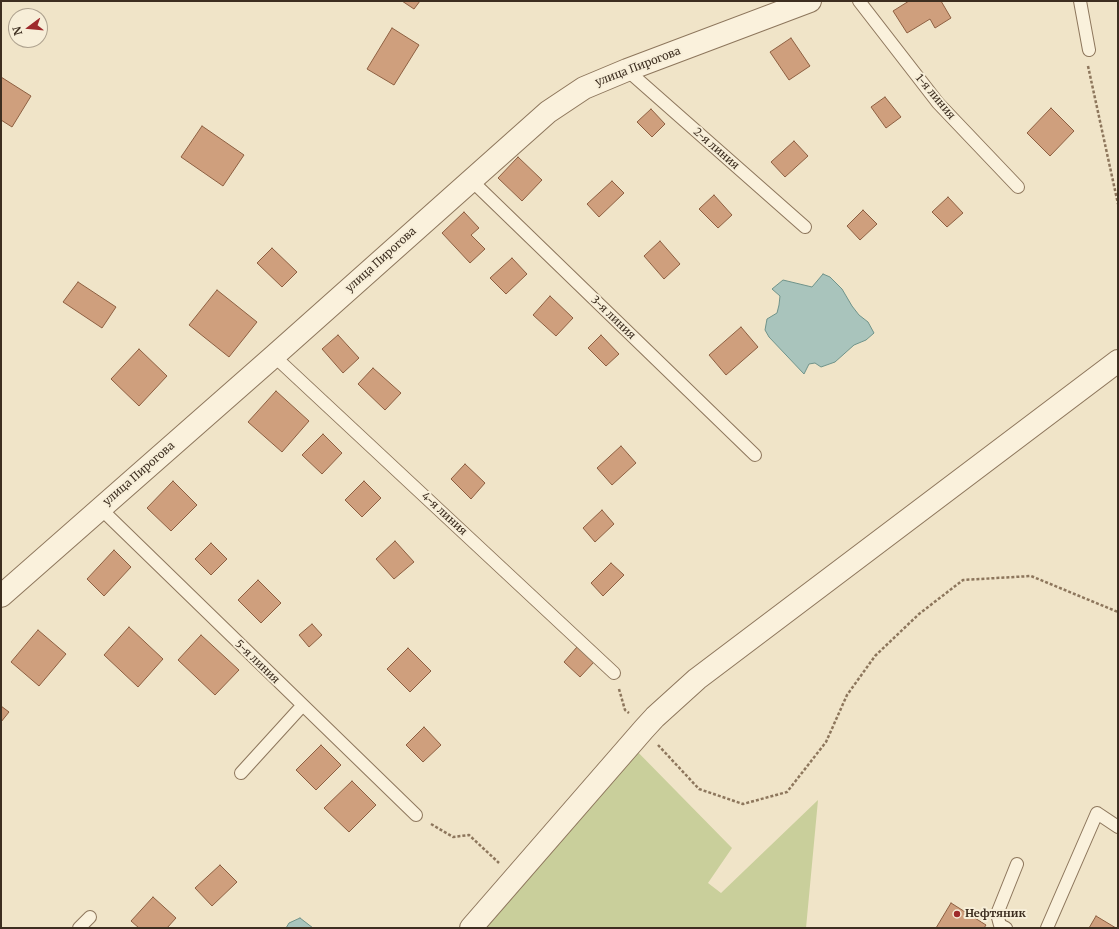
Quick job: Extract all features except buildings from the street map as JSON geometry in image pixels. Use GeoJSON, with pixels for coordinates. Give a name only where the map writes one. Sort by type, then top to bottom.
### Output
{"type":"FeatureCollection","features":[{"type":"Feature","properties":{"kind":"street","name":"улица Пирогова"},"geometry":{"type":"LineString","coordinates":[[1,596],[548,112],[584,88],[627,70],[810,1]]}},
{"type":"Feature","properties":{"kind":"street"},"geometry":{"type":"LineString","coordinates":[[471,928],[644,729],[656,716],[697,679],[1118,361]]}},
{"type":"Feature","properties":{"kind":"lane","name":"1-я линия"},"geometry":{"type":"LineString","coordinates":[[859,1],[938,103],[1018,187]]}},
{"type":"Feature","properties":{"kind":"lane"},"geometry":{"type":"LineString","coordinates":[[1080,1],[1088,56]]}},
{"type":"Feature","properties":{"kind":"lane","name":"2-я линия"},"geometry":{"type":"LineString","coordinates":[[627,70],[805,227]]}},
{"type":"Feature","properties":{"kind":"lane","name":"3-я линия"},"geometry":{"type":"LineString","coordinates":[[470,180],[755,455]]}},
{"type":"Feature","properties":{"kind":"lane","name":"4-я линия"},"geometry":{"type":"LineString","coordinates":[[274,356],[614,673]]}},
{"type":"Feature","properties":{"kind":"lane","name":"5-я линия"},"geometry":{"type":"LineString","coordinates":[[100,508],[302,706],[416,815]]}},
{"type":"Feature","properties":{"kind":"lane"},"geometry":{"type":"LineString","coordinates":[[241,773],[302,706]]}},
{"type":"Feature","properties":{"kind":"lane"},"geometry":{"type":"LineString","coordinates":[[1047,928],[1097,813],[1118,827]]}},
{"type":"Feature","properties":{"kind":"lane"},"geometry":{"type":"LineString","coordinates":[[1006,928],[1000,925],[997,914],[1016,864]]}},
{"type":"Feature","properties":{"kind":"lane"},"geometry":{"type":"LineString","coordinates":[[79,928],[90,917]]}},
{"type":"Feature","properties":{"kind":"path"},"geometry":{"type":"LineString","coordinates":[[1088,56],[1118,204]]}},
{"type":"Feature","properties":{"kind":"path"},"geometry":{"type":"LineString","coordinates":[[614,673],[625,710],[699,789],[743,804],[787,792],[826,742],[847,695],[875,656],[919,614],[963,580],[1031,576],[1118,612]]}},
{"type":"Feature","properties":{"kind":"path"},"geometry":{"type":"LineString","coordinates":[[416,815],[453,837],[469,835],[514,879]]}},
{"type":"Feature","properties":{"kind":"green space"},"geometry":{"type":"Polygon","coordinates":[[[624,738],[732,848],[708,883],[721,893],[818,800],[806,928],[458,928],[624,738]]]}},
{"type":"Feature","properties":{"kind":"water"},"geometry":{"type":"Polygon","coordinates":[[[823,274],[830,277],[842,289],[852,306],[859,315],[868,322],[874,333],[866,340],[854,345],[835,362],[821,367],[815,363],[809,364],[804,374],[769,337],[765,330],[767,319],[777,313],[779,305],[780,296],[772,289],[783,280],[812,287],[823,274]]]}},
{"type":"Feature","properties":{"kind":"water"},"geometry":{"type":"Polygon","coordinates":[[[300,918],[313,928],[286,928],[289,923],[300,918]]]}},
{"type":"Feature","properties":{"kind":"place","name":"Нефтяник"},"geometry":{"type":"Point","coordinates":[957,914]}}]}
